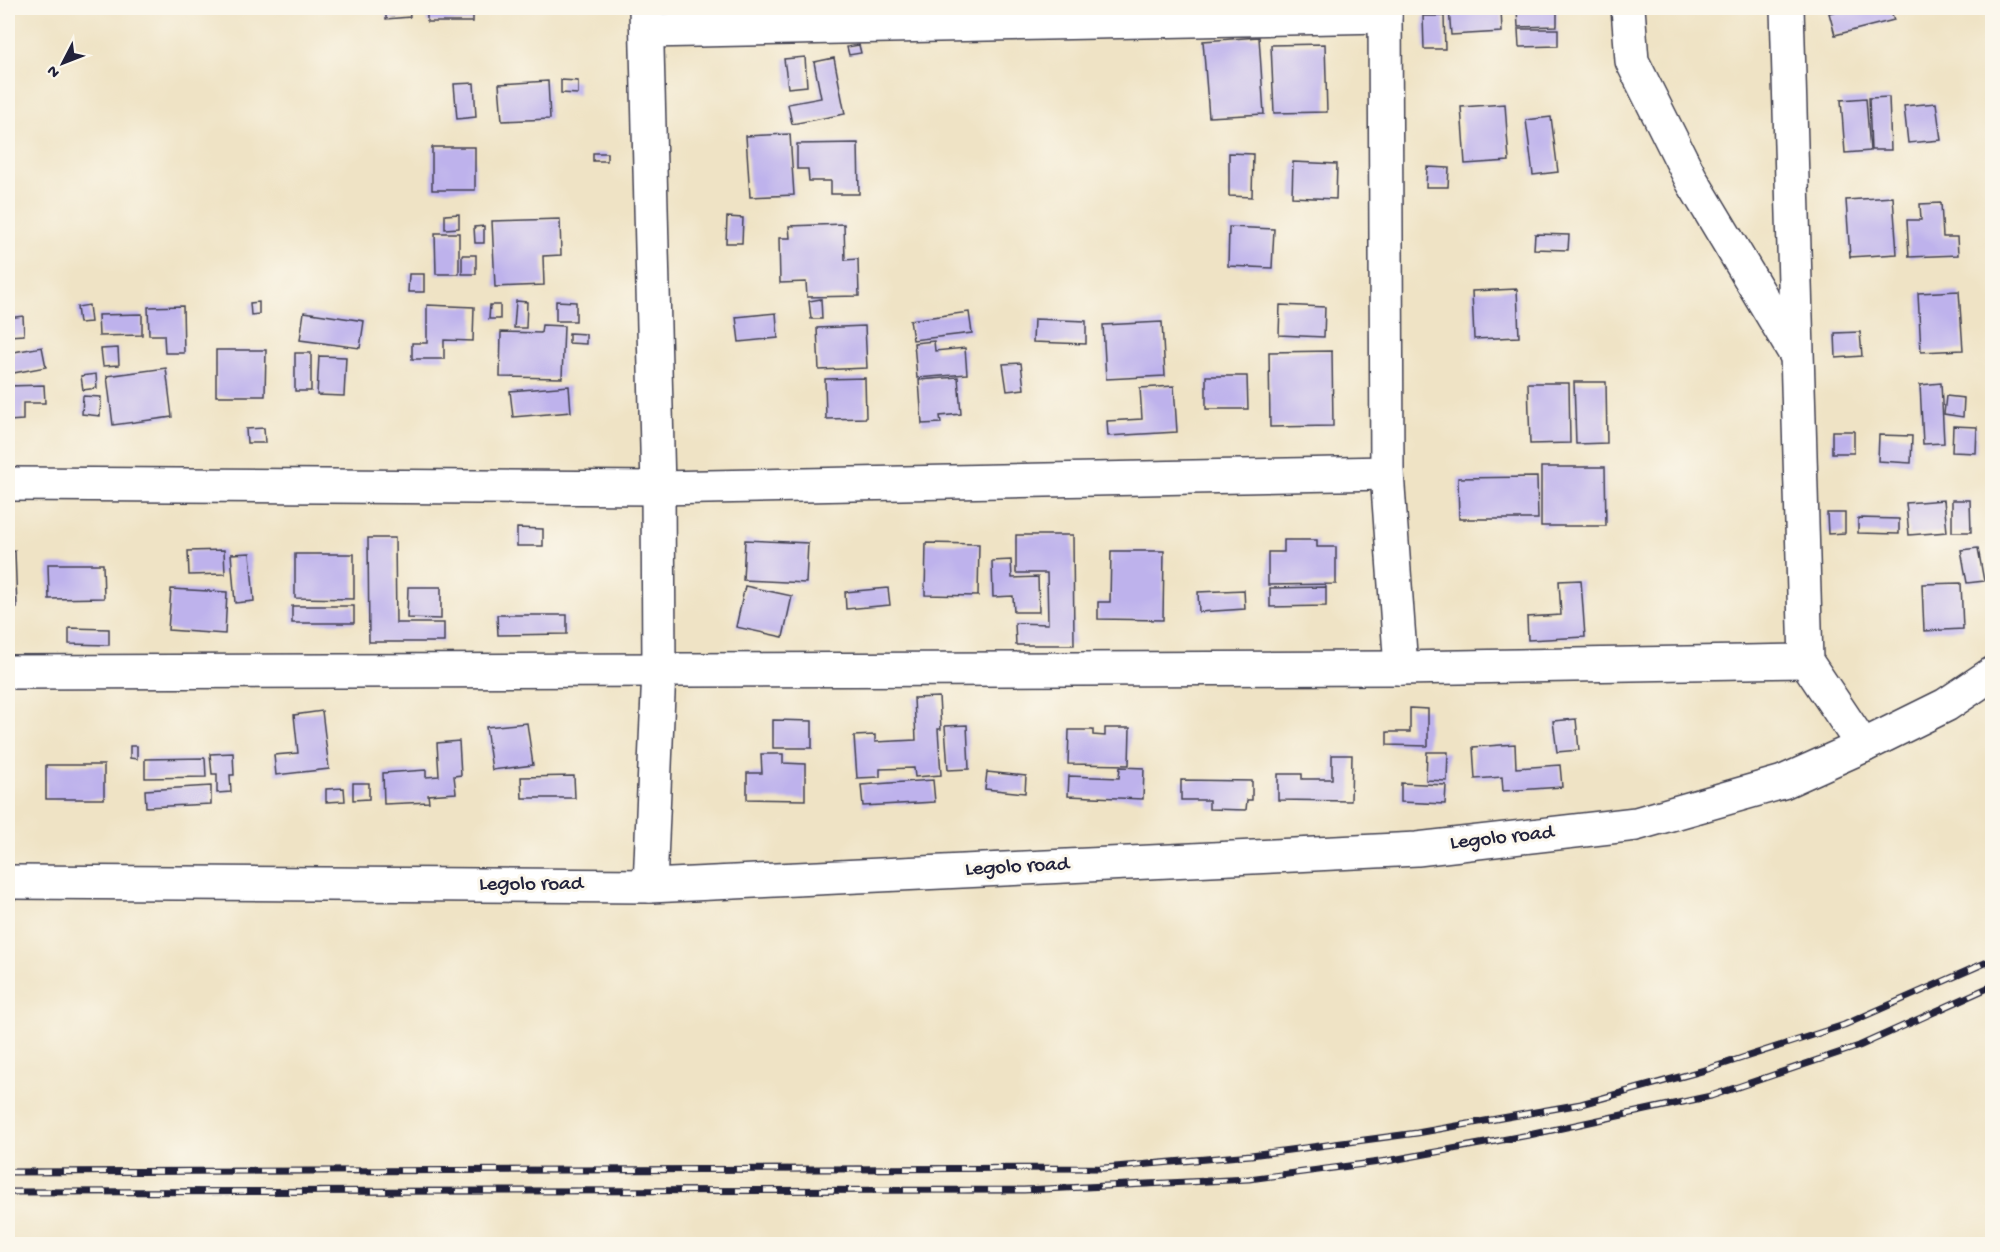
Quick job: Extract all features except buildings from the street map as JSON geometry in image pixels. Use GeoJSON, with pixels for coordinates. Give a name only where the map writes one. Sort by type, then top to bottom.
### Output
{"type":"FeatureCollection","features":[{"type":"Feature","properties":{"kind":"street"},"geometry":{"type":"LineString","coordinates":[[1628,8],[1632,61],[1692,181],[1797,356]]}},
{"type":"Feature","properties":{"kind":"street"},"geometry":{"type":"LineString","coordinates":[[1787,8],[1806,661],[1863,746]]}},
{"type":"Feature","properties":{"kind":"street"},"geometry":{"type":"LineString","coordinates":[[650,886],[659,670],[658,488],[646,19],[1385,12],[1387,473],[1401,668]]}},
{"type":"Feature","properties":{"kind":"street"},"geometry":{"type":"LineString","coordinates":[[8,484],[658,488],[1387,473]]}},
{"type":"Feature","properties":{"kind":"street"},"geometry":{"type":"LineString","coordinates":[[8,672],[1401,668],[1806,661]]}},
{"type":"Feature","properties":{"kind":"street","name":"Legolo road"},"geometry":{"type":"LineString","coordinates":[[8,882],[650,886],[1417,849],[1636,824],[1783,782],[1946,705],[1992,674]]}},
{"type":"Feature","properties":{"kind":"railway"},"geometry":{"type":"LineString","coordinates":[[8,1172],[1104,1168],[1251,1155],[1417,1133],[1581,1104],[1705,1070],[1844,1025],[1992,960]]}},
{"type":"Feature","properties":{"kind":"railway"},"geometry":{"type":"LineString","coordinates":[[8,1192],[1024,1190],[1249,1179],[1387,1161],[1529,1135],[1711,1096],[1859,1046],[1992,986]]}}]}
